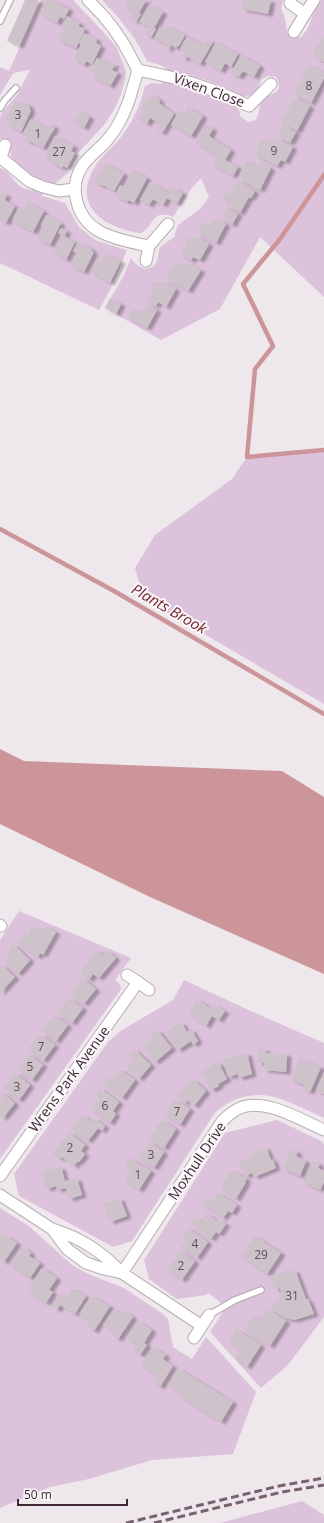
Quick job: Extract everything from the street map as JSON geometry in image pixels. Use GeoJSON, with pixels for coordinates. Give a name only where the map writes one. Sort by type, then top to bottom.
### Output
{"type":"FeatureCollection","features":[{"type":"Feature","properties":{"kind":"street"},"geometry":{"type":"LineString","coordinates":[[88,0],[106,20],[126,47],[137,70],[132,93],[123,114],[108,139],[82,166],[76,179],[74,189],[79,209],[88,222],[98,231],[149,246]]}},
{"type":"Feature","properties":{"kind":"street"},"geometry":{"type":"LineString","coordinates":[[294,32],[314,0]]}},
{"type":"Feature","properties":{"kind":"street"},"geometry":{"type":"LineString","coordinates":[[290,3],[305,14]]}},
{"type":"Feature","properties":{"kind":"street","name":"Vixen Close"},"geometry":{"type":"LineString","coordinates":[[137,70],[194,82],[228,95],[249,106],[271,84]]}},
{"type":"Feature","properties":{"kind":"street"},"geometry":{"type":"LineString","coordinates":[[1,153],[29,181],[43,187],[59,191],[74,189]]}},
{"type":"Feature","properties":{"kind":"street"},"geometry":{"type":"LineString","coordinates":[[146,261],[149,246],[168,224]]}},
{"type":"Feature","properties":{"kind":"street"},"geometry":{"type":"LineString","coordinates":[[127,975],[149,990]]}},
{"type":"Feature","properties":{"kind":"street","name":"Wrens Park Avenue"},"geometry":{"type":"LineString","coordinates":[[0,1176],[138,982]]}},
{"type":"Feature","properties":{"kind":"street","name":"Moxhull Drive"},"geometry":{"type":"LineString","coordinates":[[122,1272],[223,1120],[239,1108],[258,1104],[281,1111],[324,1130]]}},
{"type":"Feature","properties":{"kind":"street"},"geometry":{"type":"LineString","coordinates":[[0,1195],[52,1229],[73,1236],[92,1247],[108,1258],[122,1272],[202,1326]]}},
{"type":"Feature","properties":{"kind":"street"},"geometry":{"type":"LineString","coordinates":[[52,1229],[67,1249],[86,1263],[104,1269],[122,1272]]}},
{"type":"Feature","properties":{"kind":"street"},"geometry":{"type":"LineString","coordinates":[[194,1338],[209,1315]]}},
{"type":"Feature","properties":{"kind":"lane"},"geometry":{"type":"LineString","coordinates":[[0,21],[10,0]]}},
{"type":"Feature","properties":{"kind":"lane"},"geometry":{"type":"LineString","coordinates":[[0,108],[16,88]]}},
{"type":"Feature","properties":{"kind":"lane"},"geometry":{"type":"LineString","coordinates":[[209,1315],[235,1300],[261,1290]]}},
{"type":"Feature","properties":{"kind":"shaded area"},"geometry":{"type":"Polygon","coordinates":[[[41,0],[73,0],[117,48],[126,72],[121,94],[115,108],[105,124],[80,151],[68,173],[54,184],[36,177],[15,163],[8,143],[0,139],[0,117],[3,111],[17,95],[30,70],[13,73],[0,95],[0,67],[9,71],[41,0]]]}},
{"type":"Feature","properties":{"kind":"shaded area"},"geometry":{"type":"Polygon","coordinates":[[[102,0],[283,0],[281,8],[285,18],[287,31],[293,37],[300,38],[307,30],[320,0],[324,0],[324,297],[260,237],[220,309],[161,340],[105,308],[123,277],[131,258],[136,264],[143,268],[146,269],[153,266],[157,261],[160,247],[174,237],[178,225],[200,209],[209,197],[201,178],[191,189],[173,217],[166,215],[157,216],[146,230],[141,233],[114,226],[103,220],[94,212],[89,203],[87,192],[89,179],[96,165],[121,137],[131,122],[139,105],[145,86],[152,83],[161,84],[163,80],[192,86],[212,98],[234,103],[239,108],[240,116],[248,122],[256,120],[260,103],[263,98],[276,92],[279,88],[276,77],[268,76],[262,79],[256,93],[250,96],[240,95],[215,83],[167,70],[163,66],[147,61],[135,39],[102,0]]]}},
{"type":"Feature","properties":{"kind":"shaded area"},"geometry":{"type":"Polygon","coordinates":[[[0,168],[7,171],[15,182],[21,187],[43,192],[42,196],[65,203],[79,227],[97,241],[127,250],[112,286],[99,310],[0,263],[0,168]]]}},
{"type":"Feature","properties":{"kind":"shaded area"},"geometry":{"type":"Polygon","coordinates":[[[324,450],[324,704],[144,599],[135,568],[155,535],[232,479],[247,457],[324,450]]]}},
{"type":"Feature","properties":{"kind":"shaded area"},"geometry":{"type":"Polygon","coordinates":[[[0,749],[24,761],[282,771],[324,797],[324,974],[150,897],[0,824],[0,749]]]}},
{"type":"Feature","properties":{"kind":"shaded area"},"geometry":{"type":"Polygon","coordinates":[[[19,911],[131,958],[115,980],[120,984],[121,989],[0,1159],[0,940],[19,911]]]}},
{"type":"Feature","properties":{"kind":"shaded area"},"geometry":{"type":"Polygon","coordinates":[[[184,980],[324,1043],[324,1118],[290,1102],[270,1096],[247,1096],[225,1105],[214,1114],[132,1241],[113,1247],[19,1196],[14,1174],[108,1042],[122,1030],[173,1000],[184,980]]]}},
{"type":"Feature","properties":{"kind":"shaded area"},"geometry":{"type":"Polygon","coordinates":[[[277,1120],[319,1140],[324,1144],[324,1317],[288,1365],[261,1388],[210,1332],[224,1310],[220,1302],[208,1293],[206,1295],[177,1299],[149,1279],[144,1260],[225,1133],[277,1120]]]}},
{"type":"Feature","properties":{"kind":"shaded area"},"geometry":{"type":"Polygon","coordinates":[[[0,1208],[30,1227],[72,1265],[88,1274],[124,1288],[163,1314],[168,1319],[173,1347],[192,1359],[206,1337],[256,1392],[233,1454],[152,1460],[89,1479],[50,1487],[0,1508],[0,1208]]]}},
{"type":"Feature","properties":{"kind":"shaded area"},"geometry":{"type":"Polygon","coordinates":[[[302,1501],[324,1515],[324,1523],[220,1523],[302,1501]]]}},
{"type":"Feature","properties":{"kind":"building"},"geometry":{"type":"Polygon","coordinates":[[[25,0],[39,0],[19,46],[7,41],[25,0]]]}},
{"type":"Feature","properties":{"kind":"building"},"geometry":{"type":"Polygon","coordinates":[[[47,0],[55,0],[69,9],[64,19],[60,17],[57,23],[40,14],[47,0]]]}},
{"type":"Feature","properties":{"kind":"building"},"geometry":{"type":"Polygon","coordinates":[[[128,0],[146,0],[139,13],[141,14],[136,22],[130,18],[134,12],[124,6],[128,0]]]}},
{"type":"Feature","properties":{"kind":"building"},"geometry":{"type":"Polygon","coordinates":[[[243,0],[271,0],[268,14],[242,9],[243,0]]]}},
{"type":"Feature","properties":{"kind":"building"},"geometry":{"type":"Polygon","coordinates":[[[149,5],[163,12],[151,37],[145,34],[149,27],[139,22],[149,5]]]}},
{"type":"Feature","properties":{"kind":"building"},"geometry":{"type":"Polygon","coordinates":[[[67,16],[80,23],[78,26],[85,29],[76,48],[59,40],[64,29],[62,28],[67,16]]]}},
{"type":"Feature","properties":{"kind":"building"},"geometry":{"type":"Polygon","coordinates":[[[168,26],[185,35],[179,46],[176,48],[171,45],[168,50],[165,48],[167,45],[154,38],[160,27],[165,30],[168,26]]]}},
{"type":"Feature","properties":{"kind":"building"},"geometry":{"type":"Polygon","coordinates":[[[84,33],[97,39],[96,43],[101,46],[92,64],[86,61],[84,65],[74,59],[84,33]]]}},
{"type":"Feature","properties":{"kind":"building"},"geometry":{"type":"Polygon","coordinates":[[[187,36],[203,45],[207,39],[213,42],[200,64],[186,56],[185,59],[181,57],[184,52],[180,49],[187,36]]]}},
{"type":"Feature","properties":{"kind":"building"},"geometry":{"type":"Polygon","coordinates":[[[322,38],[324,39],[324,62],[315,58],[316,56],[313,54],[322,38]]]}},
{"type":"Feature","properties":{"kind":"building"},"geometry":{"type":"Polygon","coordinates":[[[216,42],[238,54],[231,67],[225,63],[221,71],[205,62],[216,42]]]}},
{"type":"Feature","properties":{"kind":"building"},"geometry":{"type":"Polygon","coordinates":[[[241,55],[260,66],[254,77],[243,71],[239,77],[231,73],[241,55]]]}},
{"type":"Feature","properties":{"kind":"building"},"geometry":{"type":"Polygon","coordinates":[[[97,58],[111,65],[112,63],[115,64],[112,70],[118,73],[110,86],[93,77],[95,74],[90,71],[97,58]]]}},
{"type":"Feature","properties":{"kind":"building"},"geometry":{"type":"Polygon","coordinates":[[[309,65],[324,73],[324,78],[311,103],[294,94],[309,65]]]}},
{"type":"Feature","properties":{"kind":"building"},"geometry":{"type":"Polygon","coordinates":[[[153,95],[160,100],[159,103],[174,114],[162,133],[157,130],[161,124],[150,118],[147,124],[139,119],[143,112],[140,110],[147,98],[150,99],[153,95]]]}},
{"type":"Feature","properties":{"kind":"building"},"geometry":{"type":"Polygon","coordinates":[[[294,98],[310,106],[297,131],[281,123],[294,98]]]}},
{"type":"Feature","properties":{"kind":"building"},"geometry":{"type":"Polygon","coordinates":[[[15,101],[21,105],[22,102],[30,106],[29,109],[31,110],[21,132],[8,125],[10,122],[5,120],[15,101]]]}},
{"type":"Feature","properties":{"kind":"building"},"geometry":{"type":"Polygon","coordinates":[[[188,107],[203,116],[191,136],[171,125],[179,111],[184,115],[188,107]]]}},
{"type":"Feature","properties":{"kind":"building"},"geometry":{"type":"Polygon","coordinates":[[[80,111],[90,117],[84,128],[74,122],[80,111]]]}},
{"type":"Feature","properties":{"kind":"building"},"geometry":{"type":"Polygon","coordinates":[[[31,119],[48,129],[50,124],[55,127],[43,148],[25,140],[27,135],[23,133],[31,119]]]}},
{"type":"Feature","properties":{"kind":"building"},"geometry":{"type":"Polygon","coordinates":[[[206,125],[213,129],[209,136],[231,150],[225,160],[238,167],[233,176],[213,165],[218,156],[196,143],[206,125]]]}},
{"type":"Feature","properties":{"kind":"building"},"geometry":{"type":"Polygon","coordinates":[[[283,125],[296,132],[290,143],[277,137],[283,125]]]}},
{"type":"Feature","properties":{"kind":"building"},"geometry":{"type":"Polygon","coordinates":[[[55,136],[74,146],[71,151],[75,153],[67,168],[63,166],[62,168],[50,162],[51,160],[44,156],[55,136]]]}},
{"type":"Feature","properties":{"kind":"building"},"geometry":{"type":"Polygon","coordinates":[[[263,138],[274,143],[276,139],[293,147],[285,162],[281,160],[277,166],[255,155],[263,138]]]}},
{"type":"Feature","properties":{"kind":"building"},"geometry":{"type":"Polygon","coordinates":[[[247,161],[256,166],[259,162],[271,168],[260,190],[238,178],[247,161]]]}},
{"type":"Feature","properties":{"kind":"building"},"geometry":{"type":"Polygon","coordinates":[[[105,163],[124,174],[114,191],[94,182],[105,163]]]}},
{"type":"Feature","properties":{"kind":"building"},"geometry":{"type":"Polygon","coordinates":[[[133,170],[147,178],[134,203],[128,200],[127,202],[115,196],[120,185],[124,187],[133,170]]]}},
{"type":"Feature","properties":{"kind":"building"},"geometry":{"type":"Polygon","coordinates":[[[237,181],[255,191],[251,198],[249,197],[240,213],[226,205],[229,200],[222,197],[224,193],[228,195],[237,181]]]}},
{"type":"Feature","properties":{"kind":"building"},"geometry":{"type":"Polygon","coordinates":[[[150,182],[169,193],[173,187],[183,193],[177,204],[167,198],[163,205],[153,199],[149,205],[140,200],[150,182]]]}},
{"type":"Feature","properties":{"kind":"building"},"geometry":{"type":"Polygon","coordinates":[[[2,192],[7,195],[4,200],[15,206],[6,223],[0,220],[0,201],[2,199],[0,198],[0,195],[2,192]]]}},
{"type":"Feature","properties":{"kind":"building"},"geometry":{"type":"Polygon","coordinates":[[[28,202],[44,211],[33,232],[12,221],[18,208],[24,211],[28,202]]]}},
{"type":"Feature","properties":{"kind":"building"},"geometry":{"type":"Polygon","coordinates":[[[228,208],[238,214],[232,225],[222,219],[228,208]]]}},
{"type":"Feature","properties":{"kind":"building"},"geometry":{"type":"Polygon","coordinates":[[[46,215],[61,223],[50,245],[37,239],[43,227],[41,225],[46,215]]]}},
{"type":"Feature","properties":{"kind":"building"},"geometry":{"type":"Polygon","coordinates":[[[215,218],[226,224],[216,243],[198,233],[203,223],[210,227],[215,218]]]}},
{"type":"Feature","properties":{"kind":"building"},"geometry":{"type":"Polygon","coordinates":[[[61,228],[67,231],[64,236],[75,242],[66,260],[53,252],[62,235],[58,233],[61,228]]]}},
{"type":"Feature","properties":{"kind":"building"},"geometry":{"type":"Polygon","coordinates":[[[196,236],[209,244],[200,260],[193,257],[191,261],[181,255],[188,242],[185,240],[187,237],[193,240],[196,236]]]}},
{"type":"Feature","properties":{"kind":"building"},"geometry":{"type":"Polygon","coordinates":[[[78,242],[92,249],[91,251],[94,252],[84,272],[71,266],[78,253],[73,251],[78,242]]]}},
{"type":"Feature","properties":{"kind":"building"},"geometry":{"type":"Polygon","coordinates":[[[106,254],[121,261],[110,283],[90,272],[97,259],[102,262],[106,254]]]}},
{"type":"Feature","properties":{"kind":"building"},"geometry":{"type":"Polygon","coordinates":[[[176,262],[185,267],[188,263],[201,270],[188,291],[166,279],[176,262]]]}},
{"type":"Feature","properties":{"kind":"building"},"geometry":{"type":"Polygon","coordinates":[[[162,281],[176,289],[166,307],[158,302],[156,306],[147,301],[154,287],[151,286],[154,282],[160,286],[162,281]]]}},
{"type":"Feature","properties":{"kind":"building"},"geometry":{"type":"Polygon","coordinates":[[[110,298],[121,304],[116,314],[105,308],[110,298]]]}},
{"type":"Feature","properties":{"kind":"building"},"geometry":{"type":"Polygon","coordinates":[[[147,304],[157,310],[147,328],[128,318],[133,309],[142,314],[147,304]]]}},
{"type":"Feature","properties":{"kind":"building"},"geometry":{"type":"Polygon","coordinates":[[[32,926],[42,932],[46,926],[56,932],[43,955],[40,953],[38,957],[17,943],[24,933],[28,935],[32,926]]]}},
{"type":"Feature","properties":{"kind":"building"},"geometry":{"type":"Polygon","coordinates":[[[13,944],[30,960],[18,974],[4,961],[11,952],[8,949],[13,944]]]}},
{"type":"Feature","properties":{"kind":"building"},"geometry":{"type":"Polygon","coordinates":[[[97,950],[103,955],[107,951],[116,958],[99,978],[93,974],[89,980],[80,973],[97,950]]]}},
{"type":"Feature","properties":{"kind":"building"},"geometry":{"type":"Polygon","coordinates":[[[2,965],[15,977],[0,993],[0,967],[2,965]]]}},
{"type":"Feature","properties":{"kind":"building"},"geometry":{"type":"Polygon","coordinates":[[[82,978],[96,989],[84,1004],[71,994],[82,978]]]}},
{"type":"Feature","properties":{"kind":"building"},"geometry":{"type":"Polygon","coordinates":[[[69,998],[83,1008],[72,1023],[57,1013],[69,998]]]}},
{"type":"Feature","properties":{"kind":"building"},"geometry":{"type":"Polygon","coordinates":[[[197,999],[210,1008],[213,1004],[225,1011],[219,1020],[212,1016],[206,1026],[188,1014],[197,999]]]}},
{"type":"Feature","properties":{"kind":"building"},"geometry":{"type":"Polygon","coordinates":[[[54,1015],[68,1025],[56,1041],[42,1031],[54,1015]]]}},
{"type":"Feature","properties":{"kind":"building"},"geometry":{"type":"Polygon","coordinates":[[[181,1022],[187,1032],[191,1029],[198,1041],[193,1045],[191,1041],[178,1050],[166,1032],[181,1022]]]}},
{"type":"Feature","properties":{"kind":"building"},"geometry":{"type":"Polygon","coordinates":[[[157,1030],[172,1048],[155,1062],[143,1047],[154,1038],[151,1034],[157,1030]]]}},
{"type":"Feature","properties":{"kind":"building"},"geometry":{"type":"Polygon","coordinates":[[[40,1034],[55,1045],[43,1061],[28,1049],[40,1034]]]}},
{"type":"Feature","properties":{"kind":"building"},"geometry":{"type":"Polygon","coordinates":[[[134,1049],[151,1065],[139,1079],[126,1067],[134,1058],[129,1055],[134,1049]]]}},
{"type":"Feature","properties":{"kind":"building"},"geometry":{"type":"Polygon","coordinates":[[[259,1049],[266,1049],[266,1053],[287,1054],[286,1072],[264,1070],[265,1063],[258,1063],[259,1049]]]}},
{"type":"Feature","properties":{"kind":"building"},"geometry":{"type":"Polygon","coordinates":[[[247,1053],[252,1074],[239,1078],[238,1074],[228,1077],[224,1059],[247,1053]]]}},
{"type":"Feature","properties":{"kind":"building"},"geometry":{"type":"Polygon","coordinates":[[[29,1054],[43,1065],[32,1080],[17,1070],[29,1054]]]}},
{"type":"Feature","properties":{"kind":"building"},"geometry":{"type":"Polygon","coordinates":[[[300,1058],[321,1067],[310,1092],[303,1089],[305,1085],[291,1080],[300,1058]]]}},
{"type":"Feature","properties":{"kind":"building"},"geometry":{"type":"Polygon","coordinates":[[[218,1062],[227,1079],[218,1084],[219,1086],[211,1090],[201,1071],[218,1062]]]}},
{"type":"Feature","properties":{"kind":"building"},"geometry":{"type":"Polygon","coordinates":[[[120,1069],[135,1080],[122,1098],[102,1083],[106,1078],[111,1082],[120,1069]]]}},
{"type":"Feature","properties":{"kind":"building"},"geometry":{"type":"Polygon","coordinates":[[[324,1072],[324,1094],[316,1091],[324,1072]]]}},
{"type":"Feature","properties":{"kind":"building"},"geometry":{"type":"Polygon","coordinates":[[[15,1073],[30,1085],[19,1100],[3,1089],[15,1073]]]}},
{"type":"Feature","properties":{"kind":"building"},"geometry":{"type":"Polygon","coordinates":[[[192,1079],[206,1091],[194,1106],[187,1100],[185,1103],[177,1096],[192,1079]]]}},
{"type":"Feature","properties":{"kind":"building"},"geometry":{"type":"Polygon","coordinates":[[[100,1088],[119,1102],[113,1111],[116,1114],[110,1123],[91,1110],[100,1098],[95,1094],[100,1088]]]}},
{"type":"Feature","properties":{"kind":"building"},"geometry":{"type":"Polygon","coordinates":[[[1,1092],[15,1103],[3,1118],[0,1116],[1,1092]]]}},
{"type":"Feature","properties":{"kind":"building"},"geometry":{"type":"Polygon","coordinates":[[[175,1099],[190,1109],[180,1125],[164,1115],[175,1099]]]}},
{"type":"Feature","properties":{"kind":"building"},"geometry":{"type":"Polygon","coordinates":[[[82,1115],[91,1122],[94,1118],[105,1126],[102,1131],[98,1128],[88,1141],[71,1129],[82,1115]]]}},
{"type":"Feature","properties":{"kind":"building"},"geometry":{"type":"Polygon","coordinates":[[[162,1120],[176,1129],[164,1148],[149,1139],[162,1120]]]}},
{"type":"Feature","properties":{"kind":"building"},"geometry":{"type":"Polygon","coordinates":[[[69,1132],[85,1145],[81,1151],[85,1154],[74,1166],[62,1157],[60,1159],[53,1154],[69,1132]]]}},
{"type":"Feature","properties":{"kind":"building"},"geometry":{"type":"Polygon","coordinates":[[[149,1142],[164,1152],[154,1168],[139,1158],[149,1142]]]}},
{"type":"Feature","properties":{"kind":"building"},"geometry":{"type":"Polygon","coordinates":[[[266,1147],[276,1168],[254,1177],[252,1173],[245,1176],[239,1162],[254,1156],[252,1152],[266,1147]]]}},
{"type":"Feature","properties":{"kind":"building"},"geometry":{"type":"Polygon","coordinates":[[[291,1149],[298,1152],[296,1156],[306,1161],[300,1176],[283,1169],[291,1149]]]}},
{"type":"Feature","properties":{"kind":"building"},"geometry":{"type":"Polygon","coordinates":[[[130,1158],[151,1171],[139,1190],[124,1180],[131,1169],[125,1165],[130,1158]]]}},
{"type":"Feature","properties":{"kind":"building"},"geometry":{"type":"Polygon","coordinates":[[[313,1161],[320,1164],[318,1168],[324,1171],[324,1182],[320,1190],[303,1182],[313,1161]]]}},
{"type":"Feature","properties":{"kind":"building"},"geometry":{"type":"Polygon","coordinates":[[[61,1167],[65,1181],[77,1178],[82,1195],[69,1199],[66,1188],[57,1190],[56,1186],[46,1189],[41,1172],[61,1167]]]}},
{"type":"Feature","properties":{"kind":"building"},"geometry":{"type":"Polygon","coordinates":[[[232,1170],[247,1179],[236,1199],[220,1188],[232,1170]]]}},
{"type":"Feature","properties":{"kind":"building"},"geometry":{"type":"Polygon","coordinates":[[[218,1193],[237,1205],[232,1213],[228,1211],[223,1218],[203,1205],[206,1199],[211,1203],[218,1193]]]}},
{"type":"Feature","properties":{"kind":"building"},"geometry":{"type":"Polygon","coordinates":[[[120,1198],[127,1216],[110,1222],[103,1204],[120,1198]]]}},
{"type":"Feature","properties":{"kind":"building"},"geometry":{"type":"Polygon","coordinates":[[[206,1213],[217,1221],[219,1219],[226,1224],[219,1234],[216,1232],[211,1239],[190,1224],[195,1217],[201,1221],[206,1213]]]}},
{"type":"Feature","properties":{"kind":"building"},"geometry":{"type":"Polygon","coordinates":[[[188,1228],[208,1242],[197,1258],[181,1247],[187,1240],[182,1236],[188,1228]]]}},
{"type":"Feature","properties":{"kind":"building"},"geometry":{"type":"Polygon","coordinates":[[[0,1234],[4,1237],[5,1235],[17,1243],[4,1262],[0,1259],[0,1234]]]}},
{"type":"Feature","properties":{"kind":"building"},"geometry":{"type":"Polygon","coordinates":[[[255,1236],[281,1253],[267,1274],[241,1257],[255,1236]]]}},
{"type":"Feature","properties":{"kind":"building"},"geometry":{"type":"Polygon","coordinates":[[[23,1247],[31,1253],[29,1256],[40,1263],[30,1278],[11,1266],[23,1247]]]}},
{"type":"Feature","properties":{"kind":"building"},"geometry":{"type":"Polygon","coordinates":[[[180,1251],[195,1261],[182,1280],[167,1270],[180,1251]]]}},
{"type":"Feature","properties":{"kind":"building"},"geometry":{"type":"Polygon","coordinates":[[[42,1268],[57,1278],[49,1290],[53,1292],[46,1303],[27,1291],[42,1268]]]}},
{"type":"Feature","properties":{"kind":"building"},"geometry":{"type":"Polygon","coordinates":[[[295,1270],[306,1299],[308,1299],[314,1314],[294,1320],[285,1318],[271,1309],[282,1294],[280,1288],[275,1290],[270,1276],[295,1270]]]}},
{"type":"Feature","properties":{"kind":"building"},"geometry":{"type":"Polygon","coordinates":[[[72,1288],[86,1296],[75,1314],[60,1305],[57,1310],[52,1306],[60,1294],[66,1298],[72,1288]]]}},
{"type":"Feature","properties":{"kind":"building"},"geometry":{"type":"Polygon","coordinates":[[[91,1296],[110,1306],[94,1331],[88,1327],[91,1322],[79,1314],[91,1296]]]}},
{"type":"Feature","properties":{"kind":"building"},"geometry":{"type":"Polygon","coordinates":[[[114,1309],[122,1314],[124,1311],[133,1317],[118,1339],[113,1336],[115,1332],[103,1325],[114,1309]]]}},
{"type":"Feature","properties":{"kind":"building"},"geometry":{"type":"Polygon","coordinates":[[[268,1309],[286,1321],[270,1346],[244,1330],[254,1315],[261,1319],[268,1309]]]}},
{"type":"Feature","properties":{"kind":"building"},"geometry":{"type":"Polygon","coordinates":[[[138,1321],[152,1330],[144,1343],[147,1345],[140,1355],[134,1351],[138,1345],[127,1338],[138,1321]]]}},
{"type":"Feature","properties":{"kind":"building"},"geometry":{"type":"Polygon","coordinates":[[[236,1329],[261,1345],[247,1367],[235,1359],[240,1350],[228,1342],[236,1329]]]}},
{"type":"Feature","properties":{"kind":"building"},"geometry":{"type":"Polygon","coordinates":[[[153,1347],[166,1355],[163,1359],[173,1366],[160,1387],[154,1383],[158,1377],[141,1366],[153,1347]]]}},
{"type":"Feature","properties":{"kind":"building"},"geometry":{"type":"Polygon","coordinates":[[[178,1368],[233,1402],[221,1422],[178,1396],[180,1393],[168,1385],[178,1368]]]}},
{"type":"Feature","properties":{"kind":"waterway"},"geometry":{"type":"LineString","coordinates":[[324,175],[280,239],[243,284],[273,346],[255,369],[247,457],[324,450]]}},
{"type":"Feature","properties":{"kind":"waterway","name":"Plants Brook"},"geometry":{"type":"LineString","coordinates":[[0,529],[114,591],[324,714]]}},
{"type":"Feature","properties":{"kind":"railway"},"geometry":{"type":"LineString","coordinates":[[126,1523],[279,1486],[324,1478]]}},
{"type":"Feature","properties":{"kind":"railway"},"geometry":{"type":"LineString","coordinates":[[154,1523],[282,1492],[324,1485]]}}]}
